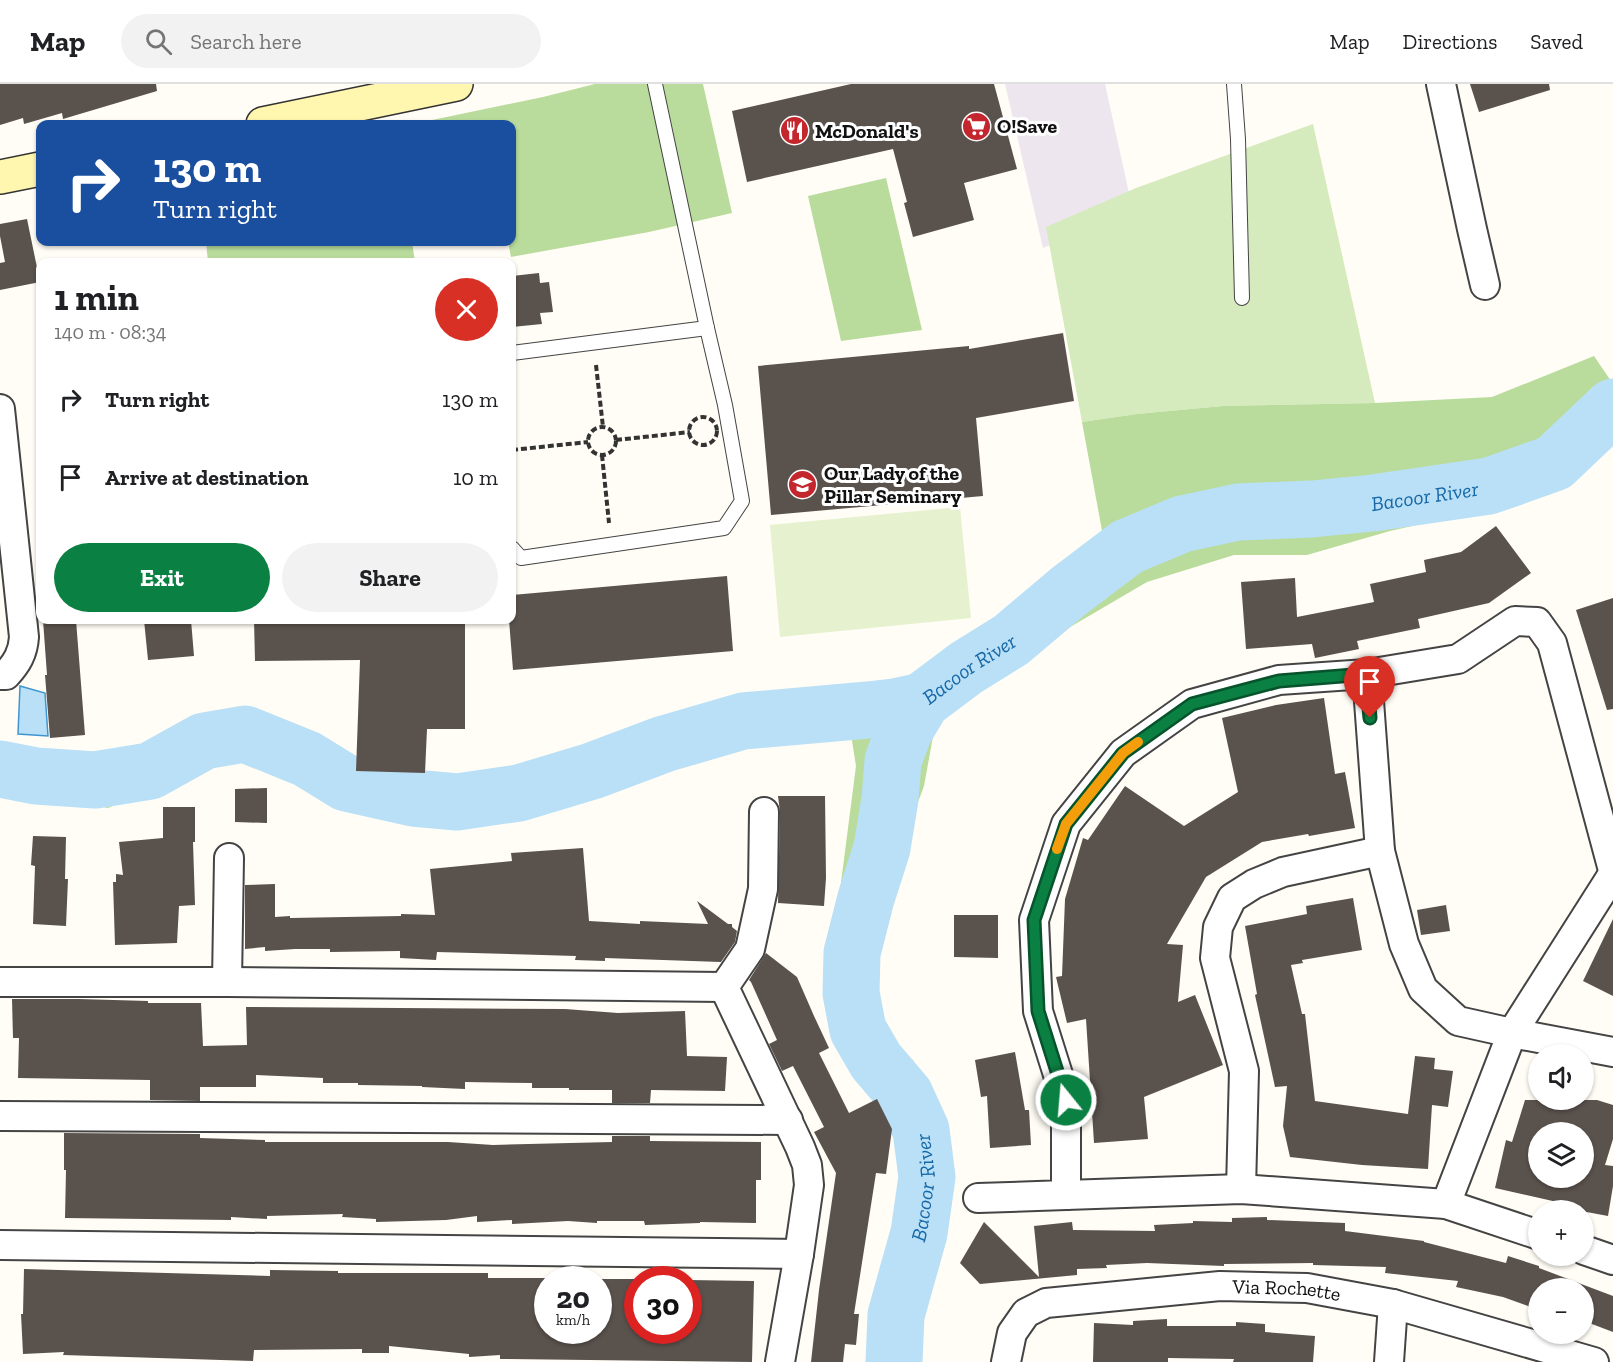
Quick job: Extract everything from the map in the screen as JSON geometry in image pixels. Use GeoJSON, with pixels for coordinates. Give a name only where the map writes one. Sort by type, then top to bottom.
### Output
{"type":"FeatureCollection","features":[{"type":"Feature","properties":{"kind":"main road"},"geometry":{"type":"LineString","coordinates":[[282,120],[456,84]]}},
{"type":"Feature","properties":{"kind":"main road"},"geometry":{"type":"LineString","coordinates":[[0,177],[36,170]]}},
{"type":"Feature","properties":{"kind":"street"},"geometry":{"type":"LineString","coordinates":[[1441,84],[1485,285]]}},
{"type":"Feature","properties":{"kind":"street"},"geometry":{"type":"LineString","coordinates":[[0,409],[5,501],[24,637],[23,650],[19,658],[6,675],[0,675]]}},
{"type":"Feature","properties":{"kind":"street"},"geometry":{"type":"LineString","coordinates":[[1066,1195],[1066,1100],[1038,1011],[1034,920],[1066,824],[1123,753],[1192,704],[1279,681],[1366,674],[1458,659],[1515,621],[1537,622],[1552,643],[1613,872],[1512,1033],[1446,1204]]}},
{"type":"Feature","properties":{"kind":"street"},"geometry":{"type":"LineString","coordinates":[[1366,674],[1380,851],[1404,944],[1423,989],[1458,1021],[1613,1052]]}},
{"type":"Feature","properties":{"kind":"street"},"geometry":{"type":"LineString","coordinates":[[724,987],[750,949],[763,889],[764,812]]}},
{"type":"Feature","properties":{"kind":"street"},"geometry":{"type":"LineString","coordinates":[[1240,1189],[1244,1071],[1215,958],[1218,927],[1232,898],[1254,884],[1283,872],[1380,851]]}},
{"type":"Feature","properties":{"kind":"street"},"geometry":{"type":"LineString","coordinates":[[227,982],[229,858]]}},
{"type":"Feature","properties":{"kind":"street"},"geometry":{"type":"LineString","coordinates":[[0,982],[724,987]]}},
{"type":"Feature","properties":{"kind":"street"},"geometry":{"type":"LineString","coordinates":[[724,987],[807,1165],[809,1185],[800,1254],[780,1362]]}},
{"type":"Feature","properties":{"kind":"street"},"geometry":{"type":"LineString","coordinates":[[0,1116],[788,1120]]}},
{"type":"Feature","properties":{"kind":"street"},"geometry":{"type":"LineString","coordinates":[[978,1198],[1240,1189],[1446,1204],[1528,1231]]}},
{"type":"Feature","properties":{"kind":"street"},"geometry":{"type":"LineString","coordinates":[[0,1245],[800,1254]]}},
{"type":"Feature","properties":{"kind":"street"},"geometry":{"type":"LineString","coordinates":[[1594,1253],[1613,1260]]}},
{"type":"Feature","properties":{"kind":"street","name":"Via Rochette"},"geometry":{"type":"LineString","coordinates":[[1006,1362],[1012,1333],[1026,1313],[1046,1304],[1220,1286],[1307,1288],[1393,1304],[1594,1362]]}},
{"type":"Feature","properties":{"kind":"street"},"geometry":{"type":"LineString","coordinates":[[1389,1362],[1393,1304]]}},
{"type":"Feature","properties":{"kind":"lane"},"geometry":{"type":"LineString","coordinates":[[516,552],[521,558],[724,528],[742,501],[725,405],[655,84]]}},
{"type":"Feature","properties":{"kind":"lane"},"geometry":{"type":"LineString","coordinates":[[1234,84],[1242,298]]}},
{"type":"Feature","properties":{"kind":"lane"},"geometry":{"type":"LineString","coordinates":[[516,352],[707,328]]}},
{"type":"Feature","properties":{"kind":"path"},"geometry":{"type":"LineString","coordinates":[[593,342],[603,427]]}},
{"type":"Feature","properties":{"kind":"path"},"geometry":{"type":"LineString","coordinates":[[603,427],[614,433],[616,440],[612,451],[606,455],[591,450],[588,442],[594,430],[603,427]]}},
{"type":"Feature","properties":{"kind":"path"},"geometry":{"type":"LineString","coordinates":[[616,440],[690,432]]}},
{"type":"Feature","properties":{"kind":"path"},"geometry":{"type":"LineString","coordinates":[[516,450],[588,442]]}},
{"type":"Feature","properties":{"kind":"path"},"geometry":{"type":"LineString","coordinates":[[602,455],[611,545]]}},
{"type":"Feature","properties":{"kind":"shaded area"},"geometry":{"type":"Polygon","coordinates":[[[1005,84],[1105,84],[1133,211],[1043,248],[1005,84]]]}},
{"type":"Feature","properties":{"kind":"green space"},"geometry":{"type":"Polygon","coordinates":[[[595,84],[703,84],[732,213],[649,232],[511,257],[509,246],[516,246],[516,120],[432,120],[595,84]]]}},
{"type":"Feature","properties":{"kind":"green space"},"geometry":{"type":"Polygon","coordinates":[[[1313,124],[1375,403],[1223,406],[1082,422],[1046,227],[1136,188],[1313,124]]]}},
{"type":"Feature","properties":{"kind":"green space"},"geometry":{"type":"Polygon","coordinates":[[[886,178],[922,330],[841,341],[808,196],[886,178]]]}},
{"type":"Feature","properties":{"kind":"green space"},"geometry":{"type":"Polygon","coordinates":[[[206,246],[413,246],[414,258],[208,258],[206,246]]]}},
{"type":"Feature","properties":{"kind":"green space"},"geometry":{"type":"Polygon","coordinates":[[[1594,356],[1613,384],[1613,432],[1562,481],[1492,508],[1390,531],[1307,555],[1234,555],[1147,582],[1065,630],[936,720],[924,786],[884,894],[869,960],[878,1034],[913,1060],[942,1136],[944,1207],[919,1272],[917,1362],[866,1362],[873,1322],[896,1252],[906,1168],[900,1134],[889,1107],[840,1031],[833,984],[835,929],[856,766],[850,728],[766,736],[692,756],[595,789],[494,813],[410,818],[327,791],[234,747],[181,775],[108,808],[0,786],[0,753],[118,758],[225,723],[275,725],[327,746],[370,783],[429,791],[517,783],[680,718],[764,699],[835,687],[908,679],[945,663],[1008,610],[1105,547],[1082,422],[1223,406],[1375,403],[1492,397],[1594,356]]]}},
{"type":"Feature","properties":{"kind":"green space"},"geometry":{"type":"Polygon","coordinates":[[[960,507],[971,618],[780,637],[770,525],[960,507]]]}},
{"type":"Feature","properties":{"kind":"water"},"geometry":{"type":"Polygon","coordinates":[[[20,686],[45,693],[48,736],[18,734],[20,686]]]}},
{"type":"Feature","properties":{"kind":"building"},"geometry":{"type":"Polygon","coordinates":[[[0,84],[156,84],[157,91],[63,119],[62,113],[24,124],[23,118],[0,125],[0,84]]]}},
{"type":"Feature","properties":{"kind":"building"},"geometry":{"type":"Polygon","coordinates":[[[851,84],[994,84],[1017,169],[964,183],[974,220],[913,237],[904,203],[907,202],[893,149],[747,182],[732,111],[851,84]]]}},
{"type":"Feature","properties":{"kind":"building"},"geometry":{"type":"Polygon","coordinates":[[[1470,84],[1549,84],[1550,90],[1479,112],[1470,84]]]}},
{"type":"Feature","properties":{"kind":"building"},"geometry":{"type":"Polygon","coordinates":[[[27,219],[36,263],[36,283],[0,290],[0,263],[5,262],[0,224],[27,219]]]}},
{"type":"Feature","properties":{"kind":"building"},"geometry":{"type":"Polygon","coordinates":[[[539,273],[540,283],[549,282],[553,312],[540,313],[542,324],[516,327],[516,276],[539,273]]]}},
{"type":"Feature","properties":{"kind":"building"},"geometry":{"type":"Polygon","coordinates":[[[1063,333],[1074,401],[976,418],[983,496],[771,515],[758,366],[969,346],[969,349],[1063,333]]]}},
{"type":"Feature","properties":{"kind":"building"},"geometry":{"type":"Polygon","coordinates":[[[1496,526],[1531,573],[1489,603],[1418,619],[1420,628],[1357,641],[1359,649],[1315,658],[1312,644],[1246,649],[1241,582],[1295,578],[1297,617],[1374,602],[1370,584],[1426,572],[1424,560],[1461,552],[1496,526]]]}},
{"type":"Feature","properties":{"kind":"building"},"geometry":{"type":"Polygon","coordinates":[[[727,576],[733,651],[513,670],[509,624],[516,624],[516,595],[727,576]]]}},
{"type":"Feature","properties":{"kind":"building"},"geometry":{"type":"Polygon","coordinates":[[[1613,598],[1613,709],[1607,710],[1576,610],[1613,598]]]}},
{"type":"Feature","properties":{"kind":"building"},"geometry":{"type":"Polygon","coordinates":[[[43,624],[76,624],[85,735],[50,738],[45,675],[47,675],[43,624]]]}},
{"type":"Feature","properties":{"kind":"building"},"geometry":{"type":"Polygon","coordinates":[[[144,624],[191,624],[194,656],[148,660],[144,624]]]}},
{"type":"Feature","properties":{"kind":"building"},"geometry":{"type":"Polygon","coordinates":[[[254,624],[465,624],[465,729],[427,729],[425,773],[356,771],[360,660],[255,661],[254,624]]]}},
{"type":"Feature","properties":{"kind":"building"},"geometry":{"type":"Polygon","coordinates":[[[1324,698],[1335,774],[1345,772],[1355,828],[1262,842],[1206,877],[1167,944],[1183,945],[1178,1002],[1195,995],[1223,1065],[1144,1097],[1148,1139],[1094,1143],[1086,1019],[1067,1023],[1056,977],[1062,976],[1065,899],[1083,838],[1088,840],[1125,786],[1184,826],[1238,792],[1222,718],[1276,705],[1324,698]]]}},
{"type":"Feature","properties":{"kind":"building"},"geometry":{"type":"Polygon","coordinates":[[[267,788],[267,823],[235,822],[235,789],[267,788]]]}},
{"type":"Feature","properties":{"kind":"building"},"geometry":{"type":"Polygon","coordinates":[[[778,796],[825,796],[824,906],[778,903],[780,812],[778,796]]]}},
{"type":"Feature","properties":{"kind":"building"},"geometry":{"type":"Polygon","coordinates":[[[163,807],[195,807],[195,842],[193,842],[195,905],[179,906],[177,943],[115,945],[113,882],[116,882],[116,874],[123,875],[119,842],[163,838],[163,807]]]}},
{"type":"Feature","properties":{"kind":"building"},"geometry":{"type":"Polygon","coordinates":[[[33,836],[66,837],[65,879],[68,879],[66,926],[33,924],[35,866],[31,865],[33,836]]]}},
{"type":"Feature","properties":{"kind":"building"},"geometry":{"type":"Polygon","coordinates":[[[583,848],[589,921],[708,924],[697,901],[728,924],[732,924],[737,931],[735,942],[721,962],[605,958],[605,961],[575,960],[576,956],[437,952],[436,960],[400,958],[400,951],[330,952],[330,949],[295,949],[265,951],[265,947],[245,949],[245,885],[275,884],[275,917],[435,915],[430,869],[512,861],[511,853],[583,848]]]}},
{"type":"Feature","properties":{"kind":"building"},"geometry":{"type":"Polygon","coordinates":[[[1353,898],[1362,950],[1302,960],[1303,963],[1291,965],[1302,1014],[1305,1014],[1315,1101],[1408,1114],[1415,1056],[1435,1058],[1434,1069],[1453,1071],[1448,1107],[1432,1105],[1428,1169],[1290,1157],[1283,1126],[1287,1086],[1275,1087],[1255,995],[1257,994],[1245,926],[1307,914],[1306,906],[1353,898]]]}},
{"type":"Feature","properties":{"kind":"building"},"geometry":{"type":"Polygon","coordinates":[[[1446,905],[1450,931],[1421,935],[1417,910],[1446,905]]]}},
{"type":"Feature","properties":{"kind":"building"},"geometry":{"type":"Polygon","coordinates":[[[954,915],[998,915],[998,958],[954,957],[954,915]]]}},
{"type":"Feature","properties":{"kind":"building"},"geometry":{"type":"Polygon","coordinates":[[[1613,919],[1613,996],[1583,981],[1613,919]]]}},
{"type":"Feature","properties":{"kind":"building"},"geometry":{"type":"Polygon","coordinates":[[[766,953],[797,977],[829,1048],[819,1053],[849,1113],[877,1099],[892,1129],[886,1174],[876,1173],[854,1314],[859,1314],[856,1345],[845,1344],[843,1362],[811,1362],[836,1173],[814,1132],[824,1127],[793,1066],[782,1071],[769,1044],[777,1040],[749,980],[766,953]]]}},
{"type":"Feature","properties":{"kind":"building"},"geometry":{"type":"Polygon","coordinates":[[[12,999],[201,1003],[203,1046],[247,1045],[246,1007],[565,1009],[618,1013],[685,1011],[687,1056],[727,1057],[725,1091],[651,1090],[650,1103],[612,1103],[612,1090],[532,1088],[532,1083],[465,1082],[465,1089],[323,1083],[323,1078],[256,1075],[256,1087],[200,1087],[200,1101],[150,1100],[150,1080],[18,1078],[19,1038],[13,1038],[12,999]]]}},
{"type":"Feature","properties":{"kind":"building"},"geometry":{"type":"Polygon","coordinates":[[[1015,1052],[1025,1110],[1029,1110],[1031,1145],[990,1148],[987,1096],[981,1097],[975,1060],[1015,1052]]]}},
{"type":"Feature","properties":{"kind":"building"},"geometry":{"type":"Polygon","coordinates":[[[1525,1100],[1528,1100],[1528,1110],[1594,1110],[1594,1100],[1613,1105],[1613,1139],[1605,1165],[1613,1166],[1613,1186],[1608,1216],[1594,1213],[1594,1200],[1548,1200],[1495,1188],[1506,1140],[1512,1142],[1525,1100]]]}},
{"type":"Feature","properties":{"kind":"building"},"geometry":{"type":"Polygon","coordinates":[[[64,1133],[200,1134],[200,1138],[265,1140],[265,1142],[448,1142],[493,1145],[612,1142],[612,1136],[650,1136],[650,1141],[761,1142],[761,1180],[756,1180],[756,1223],[700,1222],[645,1225],[644,1221],[597,1221],[597,1223],[568,1221],[512,1224],[512,1220],[477,1222],[477,1216],[446,1220],[376,1222],[376,1219],[342,1217],[343,1214],[267,1216],[267,1219],[231,1217],[231,1220],[65,1218],[64,1133]]]}},
{"type":"Feature","properties":{"kind":"building"},"geometry":{"type":"Polygon","coordinates":[[[1267,1217],[1267,1220],[1345,1223],[1345,1231],[1424,1241],[1506,1263],[1508,1256],[1528,1262],[1528,1266],[1539,1266],[1539,1268],[1565,1278],[1528,1278],[1528,1306],[1503,1297],[1456,1287],[1458,1281],[1385,1273],[1386,1267],[1313,1265],[1313,1263],[1224,1264],[1224,1266],[1147,1263],[1077,1269],[1077,1275],[980,1284],[960,1263],[984,1222],[1039,1277],[1034,1226],[1072,1222],[1073,1230],[1155,1231],[1154,1225],[1193,1223],[1193,1221],[1232,1222],[1232,1218],[1267,1217]]]}},
{"type":"Feature","properties":{"kind":"building"},"geometry":{"type":"Polygon","coordinates":[[[24,1269],[270,1276],[270,1270],[338,1271],[338,1273],[488,1273],[488,1278],[534,1278],[534,1344],[612,1344],[612,1279],[624,1279],[624,1344],[702,1344],[702,1280],[754,1281],[752,1362],[500,1359],[500,1355],[469,1357],[469,1354],[389,1346],[389,1353],[362,1353],[362,1349],[254,1350],[253,1361],[63,1355],[64,1352],[23,1354],[21,1314],[23,1314],[24,1269]]]}},
{"type":"Feature","properties":{"kind":"building"},"geometry":{"type":"Polygon","coordinates":[[[1594,1289],[1613,1296],[1613,1332],[1594,1325],[1594,1289]]]}},
{"type":"Feature","properties":{"kind":"building"},"geometry":{"type":"Polygon","coordinates":[[[1167,1319],[1167,1326],[1236,1326],[1236,1322],[1265,1324],[1265,1332],[1315,1336],[1313,1362],[1233,1362],[1234,1359],[1168,1358],[1168,1362],[1093,1362],[1094,1323],[1133,1325],[1133,1321],[1167,1319]]]}},
{"type":"Feature","properties":{"kind":"waterway","name":"Bacoor River"},"geometry":{"type":"LineString","coordinates":[[894,1362],[896,1315],[919,1233],[927,1177],[921,1130],[905,1095],[876,1061],[858,1030],[851,993],[852,953],[882,848],[893,761],[904,731],[922,701],[966,668],[1011,640],[1069,591],[1127,547],[1182,524],[1238,512],[1312,509],[1373,503],[1489,486],[1554,463],[1613,407]]}},
{"type":"Feature","properties":{"kind":"waterway"},"geometry":{"type":"LineString","coordinates":[[0,769],[36,776],[95,780],[150,771],[204,741],[245,734],[307,759],[346,783],[413,798],[457,802],[519,793],[592,771],[664,744],[743,721],[868,710],[922,701]]}},
{"type":"Feature","properties":{"kind":"slow traffic"},"geometry":{"type":"LineString","coordinates":[[1057,849],[1066,824],[1123,753],[1138,742]]}},
{"type":"Feature","properties":{"kind":"place","name":"O!Save"},"geometry":{"type":"Point","coordinates":[976,126]}},
{"type":"Feature","properties":{"kind":"place","name":"McDonald's"},"geometry":{"type":"Point","coordinates":[794,131]}},
{"type":"Feature","properties":{"kind":"place","name":"Our Lady of the Pillar Seminary"},"geometry":{"type":"Point","coordinates":[803,485]}},
{"type":"Feature","properties":{"kind":"route"},"geometry":{"type":"LineString","coordinates":[[1066,1100],[1038,1011],[1034,920],[1066,824],[1123,753],[1192,704],[1279,681],[1366,674],[1370,718]]}}]}
